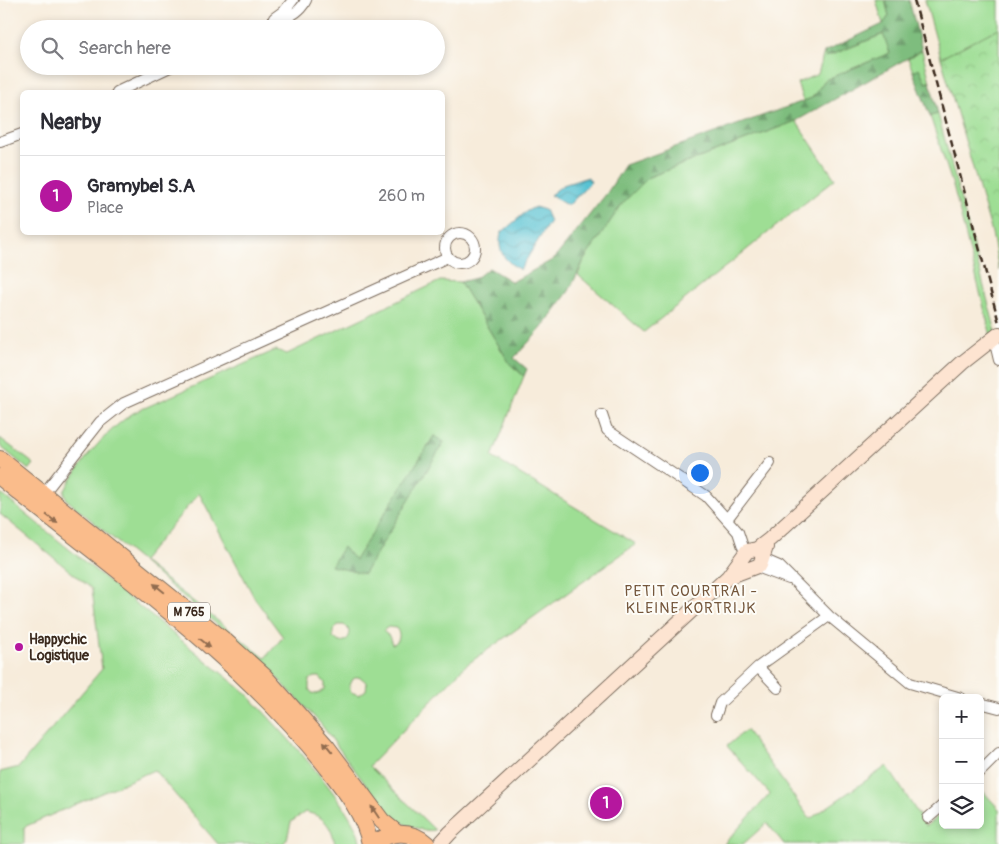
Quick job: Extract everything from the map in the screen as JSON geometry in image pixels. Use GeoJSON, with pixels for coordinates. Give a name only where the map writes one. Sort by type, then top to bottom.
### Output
{"type":"FeatureCollection","features":[{"type":"Feature","properties":{"kind":"main road","name":"M 765"},"geometry":{"type":"LineString","coordinates":[[0,460],[39,500],[241,673],[353,791]]}},
{"type":"Feature","properties":{"kind":"main road","name":"M 765"},"geometry":{"type":"LineString","coordinates":[[0,477],[39,500]]}},
{"type":"Feature","properties":{"kind":"main road"},"geometry":{"type":"LineString","coordinates":[[353,791],[382,821],[398,834]]}},
{"type":"Feature","properties":{"kind":"main road"},"geometry":{"type":"LineString","coordinates":[[353,791],[370,844]]}},
{"type":"Feature","properties":{"kind":"main road"},"geometry":{"type":"LineString","coordinates":[[374,844],[383,838],[398,834],[411,835],[425,842]]}},
{"type":"Feature","properties":{"kind":"street"},"geometry":{"type":"LineString","coordinates":[[271,20],[285,10],[293,0]]}},
{"type":"Feature","properties":{"kind":"street"},"geometry":{"type":"LineString","coordinates":[[277,20],[294,14],[306,0]]}},
{"type":"Feature","properties":{"kind":"street"},"geometry":{"type":"LineString","coordinates":[[121,90],[153,75]]}},
{"type":"Feature","properties":{"kind":"street"},"geometry":{"type":"LineString","coordinates":[[0,142],[20,135]]}},
{"type":"Feature","properties":{"kind":"street"},"geometry":{"type":"LineString","coordinates":[[39,500],[100,422],[124,403],[448,257]]}},
{"type":"Feature","properties":{"kind":"street"},"geometry":{"type":"LineString","coordinates":[[440,844],[728,577],[754,557],[770,539],[962,363],[996,337],[999,360]]}},
{"type":"Feature","properties":{"kind":"street"},"geometry":{"type":"LineString","coordinates":[[602,415],[607,430],[706,496],[728,519],[754,557],[790,579],[829,616],[910,683],[947,694]]}},
{"type":"Feature","properties":{"kind":"street"},"geometry":{"type":"LineString","coordinates":[[728,519],[770,463]]}},
{"type":"Feature","properties":{"kind":"street"},"geometry":{"type":"LineString","coordinates":[[716,715],[720,703],[758,668],[829,616]]}},
{"type":"Feature","properties":{"kind":"street"},"geometry":{"type":"LineString","coordinates":[[758,668],[778,688]]}},
{"type":"Feature","properties":{"kind":"street"},"geometry":{"type":"LineString","coordinates":[[984,704],[999,708]]}},
{"type":"Feature","properties":{"kind":"street"},"geometry":{"type":"LineString","coordinates":[[984,768],[999,753]]}},
{"type":"Feature","properties":{"kind":"street"},"geometry":{"type":"LineString","coordinates":[[928,818],[939,808]]}},
{"type":"Feature","properties":{"kind":"street"},"geometry":{"type":"LineString","coordinates":[[425,842],[450,833]]}},
{"type":"Feature","properties":{"kind":"green space"},"geometry":{"type":"Polygon","coordinates":[[[876,0],[885,0],[889,16],[883,24],[876,0]]]}},
{"type":"Feature","properties":{"kind":"green space"},"geometry":{"type":"Polygon","coordinates":[[[885,0],[909,0],[922,50],[796,121],[649,177],[622,204],[584,260],[569,291],[541,329],[514,358],[527,369],[524,376],[510,364],[460,282],[476,278],[489,268],[512,282],[554,259],[607,193],[625,165],[812,98],[825,80],[890,53],[883,34],[826,57],[824,52],[883,24],[889,16],[885,0]]]}},
{"type":"Feature","properties":{"kind":"green space"},"geometry":{"type":"Polygon","coordinates":[[[925,0],[999,0],[999,28],[941,58],[925,0]]]}},
{"type":"Feature","properties":{"kind":"green space"},"geometry":{"type":"Polygon","coordinates":[[[999,28],[999,271],[992,233],[941,58],[999,28]]]}},
{"type":"Feature","properties":{"kind":"green space"},"geometry":{"type":"Polygon","coordinates":[[[884,34],[890,53],[825,80],[812,98],[803,101],[797,83],[818,74],[824,52],[826,57],[884,34]]]}},
{"type":"Feature","properties":{"kind":"green space"},"geometry":{"type":"Polygon","coordinates":[[[922,50],[930,82],[926,83],[919,69],[913,72],[908,58],[922,50]]]}},
{"type":"Feature","properties":{"kind":"green space"},"geometry":{"type":"Polygon","coordinates":[[[919,68],[926,83],[930,82],[938,114],[930,116],[913,72],[919,68]]]}},
{"type":"Feature","properties":{"kind":"green space"},"geometry":{"type":"Polygon","coordinates":[[[938,114],[996,332],[991,336],[954,189],[930,116],[938,114]]]}},
{"type":"Feature","properties":{"kind":"green space"},"geometry":{"type":"Polygon","coordinates":[[[796,121],[835,179],[644,332],[578,275],[584,260],[622,204],[649,177],[796,121]]]}},
{"type":"Feature","properties":{"kind":"green space"},"geometry":{"type":"Polygon","coordinates":[[[440,281],[460,282],[510,364],[524,376],[492,457],[636,544],[465,666],[369,766],[435,830],[430,831],[418,828],[389,816],[320,723],[262,662],[67,500],[64,492],[94,448],[133,413],[276,350],[287,354],[440,281]],[[434,436],[355,561],[364,573],[444,442],[434,436]],[[199,493],[142,561],[265,658],[283,637],[255,599],[199,493]],[[338,625],[333,631],[333,637],[339,642],[344,641],[348,638],[350,631],[344,625],[338,625]],[[388,627],[383,631],[389,636],[392,644],[397,642],[399,633],[396,628],[388,627]],[[314,677],[309,680],[309,689],[312,693],[318,694],[325,689],[325,683],[320,677],[314,677]],[[358,677],[353,679],[349,687],[351,692],[359,695],[366,690],[367,685],[364,680],[358,677]]]}},
{"type":"Feature","properties":{"kind":"green space"},"geometry":{"type":"Polygon","coordinates":[[[434,436],[444,442],[364,574],[331,566],[343,547],[355,560],[434,436]]]}},
{"type":"Feature","properties":{"kind":"green space"},"geometry":{"type":"Polygon","coordinates":[[[0,438],[34,464],[29,470],[0,446],[0,438]]]}},
{"type":"Feature","properties":{"kind":"green space"},"geometry":{"type":"Polygon","coordinates":[[[0,493],[246,693],[293,744],[331,790],[357,830],[360,844],[335,844],[326,822],[317,816],[305,812],[291,822],[287,839],[283,844],[271,844],[267,841],[264,844],[218,844],[154,770],[24,827],[24,844],[0,844],[0,772],[19,767],[102,669],[92,589],[0,514],[0,493]]]}},
{"type":"Feature","properties":{"kind":"green space"},"geometry":{"type":"Polygon","coordinates":[[[746,730],[810,819],[887,766],[926,826],[939,815],[939,829],[984,829],[984,792],[999,809],[999,844],[784,844],[767,823],[743,844],[724,844],[770,794],[727,746],[746,730]]]}},
{"type":"Feature","properties":{"kind":"water"},"geometry":{"type":"Polygon","coordinates":[[[588,177],[591,182],[568,206],[550,195],[563,185],[588,177]]]}},
{"type":"Feature","properties":{"kind":"water"},"geometry":{"type":"Polygon","coordinates":[[[535,207],[545,210],[550,221],[520,270],[503,255],[500,245],[501,233],[527,211],[535,207]]]}},
{"type":"Feature","properties":{"kind":"railway"},"geometry":{"type":"LineString","coordinates":[[914,0],[999,323]]}},
{"type":"Feature","properties":{"kind":"place","name":"Happychic Logistique"},"geometry":{"type":"Point","coordinates":[19,647]}},
{"type":"Feature","properties":{"kind":"place","name":"Gramybel S.A"},"geometry":{"type":"Point","coordinates":[606,803]}},
{"type":"Feature","properties":{"kind":"district","name":"PETIT COURTRAI - KLEINE KORTRIJK"},"geometry":{"type":"Point","coordinates":[691,600]}}]}
